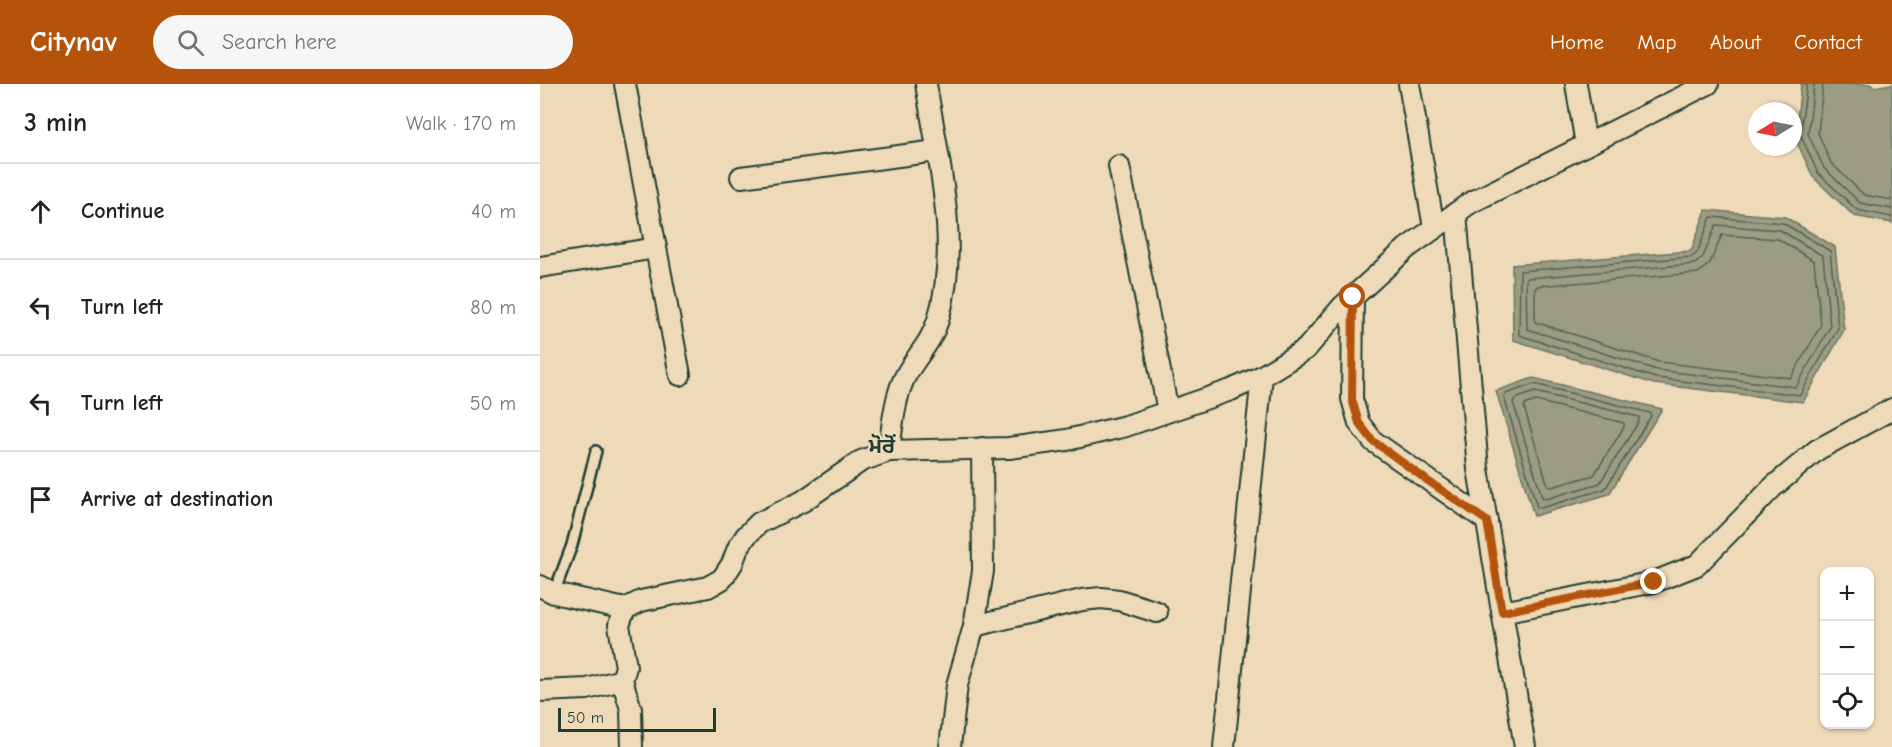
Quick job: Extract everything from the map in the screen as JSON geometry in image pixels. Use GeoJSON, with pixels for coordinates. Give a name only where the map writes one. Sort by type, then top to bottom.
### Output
{"type":"FeatureCollection","features":[{"type":"Feature","properties":{"kind":"street"},"geometry":{"type":"LineString","coordinates":[[625,84],[680,375]]}},
{"type":"Feature","properties":{"kind":"street"},"geometry":{"type":"LineString","coordinates":[[889,451],[905,376],[928,345],[938,319],[946,278],[948,223],[926,84]]}},
{"type":"Feature","properties":{"kind":"street"},"geometry":{"type":"LineString","coordinates":[[1409,84],[1434,228]]}},
{"type":"Feature","properties":{"kind":"street"},"geometry":{"type":"LineString","coordinates":[[1576,84],[1586,145]]}},
{"type":"Feature","properties":{"kind":"street"},"geometry":{"type":"LineString","coordinates":[[547,589],[625,609],[641,601],[708,587],[722,579],[746,536],[759,524],[803,501],[861,461],[889,451],[1009,448],[1067,440],[1126,426],[1231,390],[1262,376],[1306,349],[1353,297],[1434,228],[1470,203],[1708,84]]}},
{"type":"Feature","properties":{"kind":"street"},"geometry":{"type":"LineString","coordinates":[[741,177],[936,150]]}},
{"type":"Feature","properties":{"kind":"street"},"geometry":{"type":"LineString","coordinates":[[1119,166],[1168,411]]}},
{"type":"Feature","properties":{"kind":"street"},"geometry":{"type":"LineString","coordinates":[[1456,213],[1478,469],[1525,747]]}},
{"type":"Feature","properties":{"kind":"street"},"geometry":{"type":"LineString","coordinates":[[540,267],[656,249]]}},
{"type":"Feature","properties":{"kind":"street"},"geometry":{"type":"LineString","coordinates":[[1353,297],[1352,399],[1359,423],[1373,441],[1487,521]]}},
{"type":"Feature","properties":{"kind":"street"},"geometry":{"type":"LineString","coordinates":[[1224,747],[1262,376]]}},
{"type":"Feature","properties":{"kind":"street"},"geometry":{"type":"LineString","coordinates":[[1502,612],[1654,582],[1697,565],[1773,487],[1817,450],[1892,409]]}},
{"type":"Feature","properties":{"kind":"street"},"geometry":{"type":"LineString","coordinates":[[950,747],[957,685],[974,626],[983,571],[982,448]]}},
{"type":"Feature","properties":{"kind":"street"},"geometry":{"type":"LineString","coordinates":[[974,626],[1092,599],[1119,600],[1157,612]]}},
{"type":"Feature","properties":{"kind":"street"},"geometry":{"type":"LineString","coordinates":[[625,609],[619,625],[626,667],[622,680],[631,709],[632,747]]}},
{"type":"Feature","properties":{"kind":"street"},"geometry":{"type":"LineString","coordinates":[[540,691],[588,689],[622,680]]}},
{"type":"Feature","properties":{"kind":"lane"},"geometry":{"type":"LineString","coordinates":[[547,589],[572,545],[596,451]]}},
{"type":"Feature","properties":{"kind":"water"},"geometry":{"type":"Polygon","coordinates":[[[1801,84],[1870,84],[1874,87],[1892,84],[1892,223],[1854,216],[1813,177],[1802,153],[1802,102],[1799,102],[1801,84]]]}},
{"type":"Feature","properties":{"kind":"water"},"geometry":{"type":"Polygon","coordinates":[[[1706,210],[1785,217],[1835,247],[1844,330],[1803,402],[1654,384],[1513,340],[1512,265],[1691,251],[1706,210]]]}},
{"type":"Feature","properties":{"kind":"water"},"geometry":{"type":"Polygon","coordinates":[[[1533,378],[1662,409],[1609,494],[1534,516],[1496,391],[1533,378]]]}},
{"type":"Feature","properties":{"kind":"district","name":"ਮੋਰੋਂ"},"geometry":{"type":"Point","coordinates":[882,446]}},
{"type":"Feature","properties":{"kind":"route"},"geometry":{"type":"LineString","coordinates":[[1353,297],[1352,399],[1359,423],[1373,441],[1487,521],[1502,612],[1654,582]]}}]}
